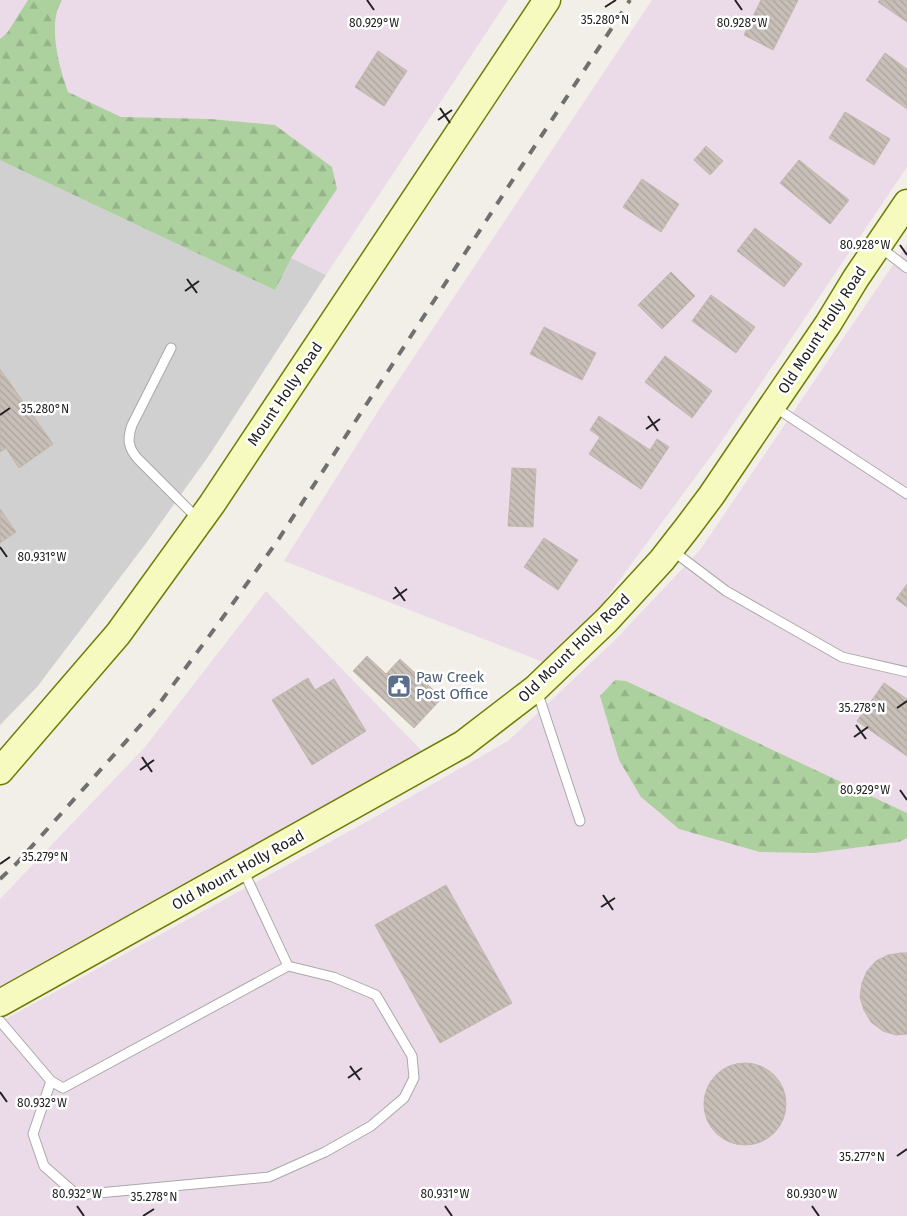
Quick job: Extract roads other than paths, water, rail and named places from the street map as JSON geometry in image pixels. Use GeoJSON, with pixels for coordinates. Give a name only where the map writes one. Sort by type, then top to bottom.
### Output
{"type":"FeatureCollection","features":[{"type":"Feature","properties":{"kind":"street","name":"Mount Holly Road"},"geometry":{"type":"LineString","coordinates":[[0,771],[118,634],[200,521],[547,0]]}},
{"type":"Feature","properties":{"kind":"street","name":"Old Mount Holly Road"},"geometry":{"type":"LineString","coordinates":[[0,1003],[463,744],[536,688],[607,620],[670,549],[711,496],[907,203]]}},
{"type":"Feature","properties":{"kind":"lane"},"geometry":{"type":"LineString","coordinates":[[878,246],[907,268]]}},
{"type":"Feature","properties":{"kind":"lane"},"geometry":{"type":"LineString","coordinates":[[170,348],[132,425],[128,435],[128,443],[138,459],[200,521]]}},
{"type":"Feature","properties":{"kind":"lane"},"geometry":{"type":"LineString","coordinates":[[772,406],[907,494]]}},
{"type":"Feature","properties":{"kind":"lane"},"geometry":{"type":"LineString","coordinates":[[670,549],[726,591],[842,656],[907,672]]}},
{"type":"Feature","properties":{"kind":"lane"},"geometry":{"type":"LineString","coordinates":[[536,688],[580,821]]}},
{"type":"Feature","properties":{"kind":"lane"},"geometry":{"type":"LineString","coordinates":[[242,868],[288,966]]}},
{"type":"Feature","properties":{"kind":"lane"},"geometry":{"type":"LineString","coordinates":[[0,1021],[51,1081],[63,1088],[288,966],[333,977],[376,995],[412,1056],[414,1078],[404,1098],[371,1126],[325,1152],[269,1177],[77,1195],[44,1166],[33,1134],[51,1081]]}},
{"type":"Feature","properties":{"kind":"railway"},"geometry":{"type":"LineString","coordinates":[[0,879],[16,864],[156,708],[221,620],[278,540],[630,0]]}},
{"type":"Feature","properties":{"kind":"place","name":"Paw Creek Post Office"},"geometry":{"type":"Point","coordinates":[399,686]}}]}
